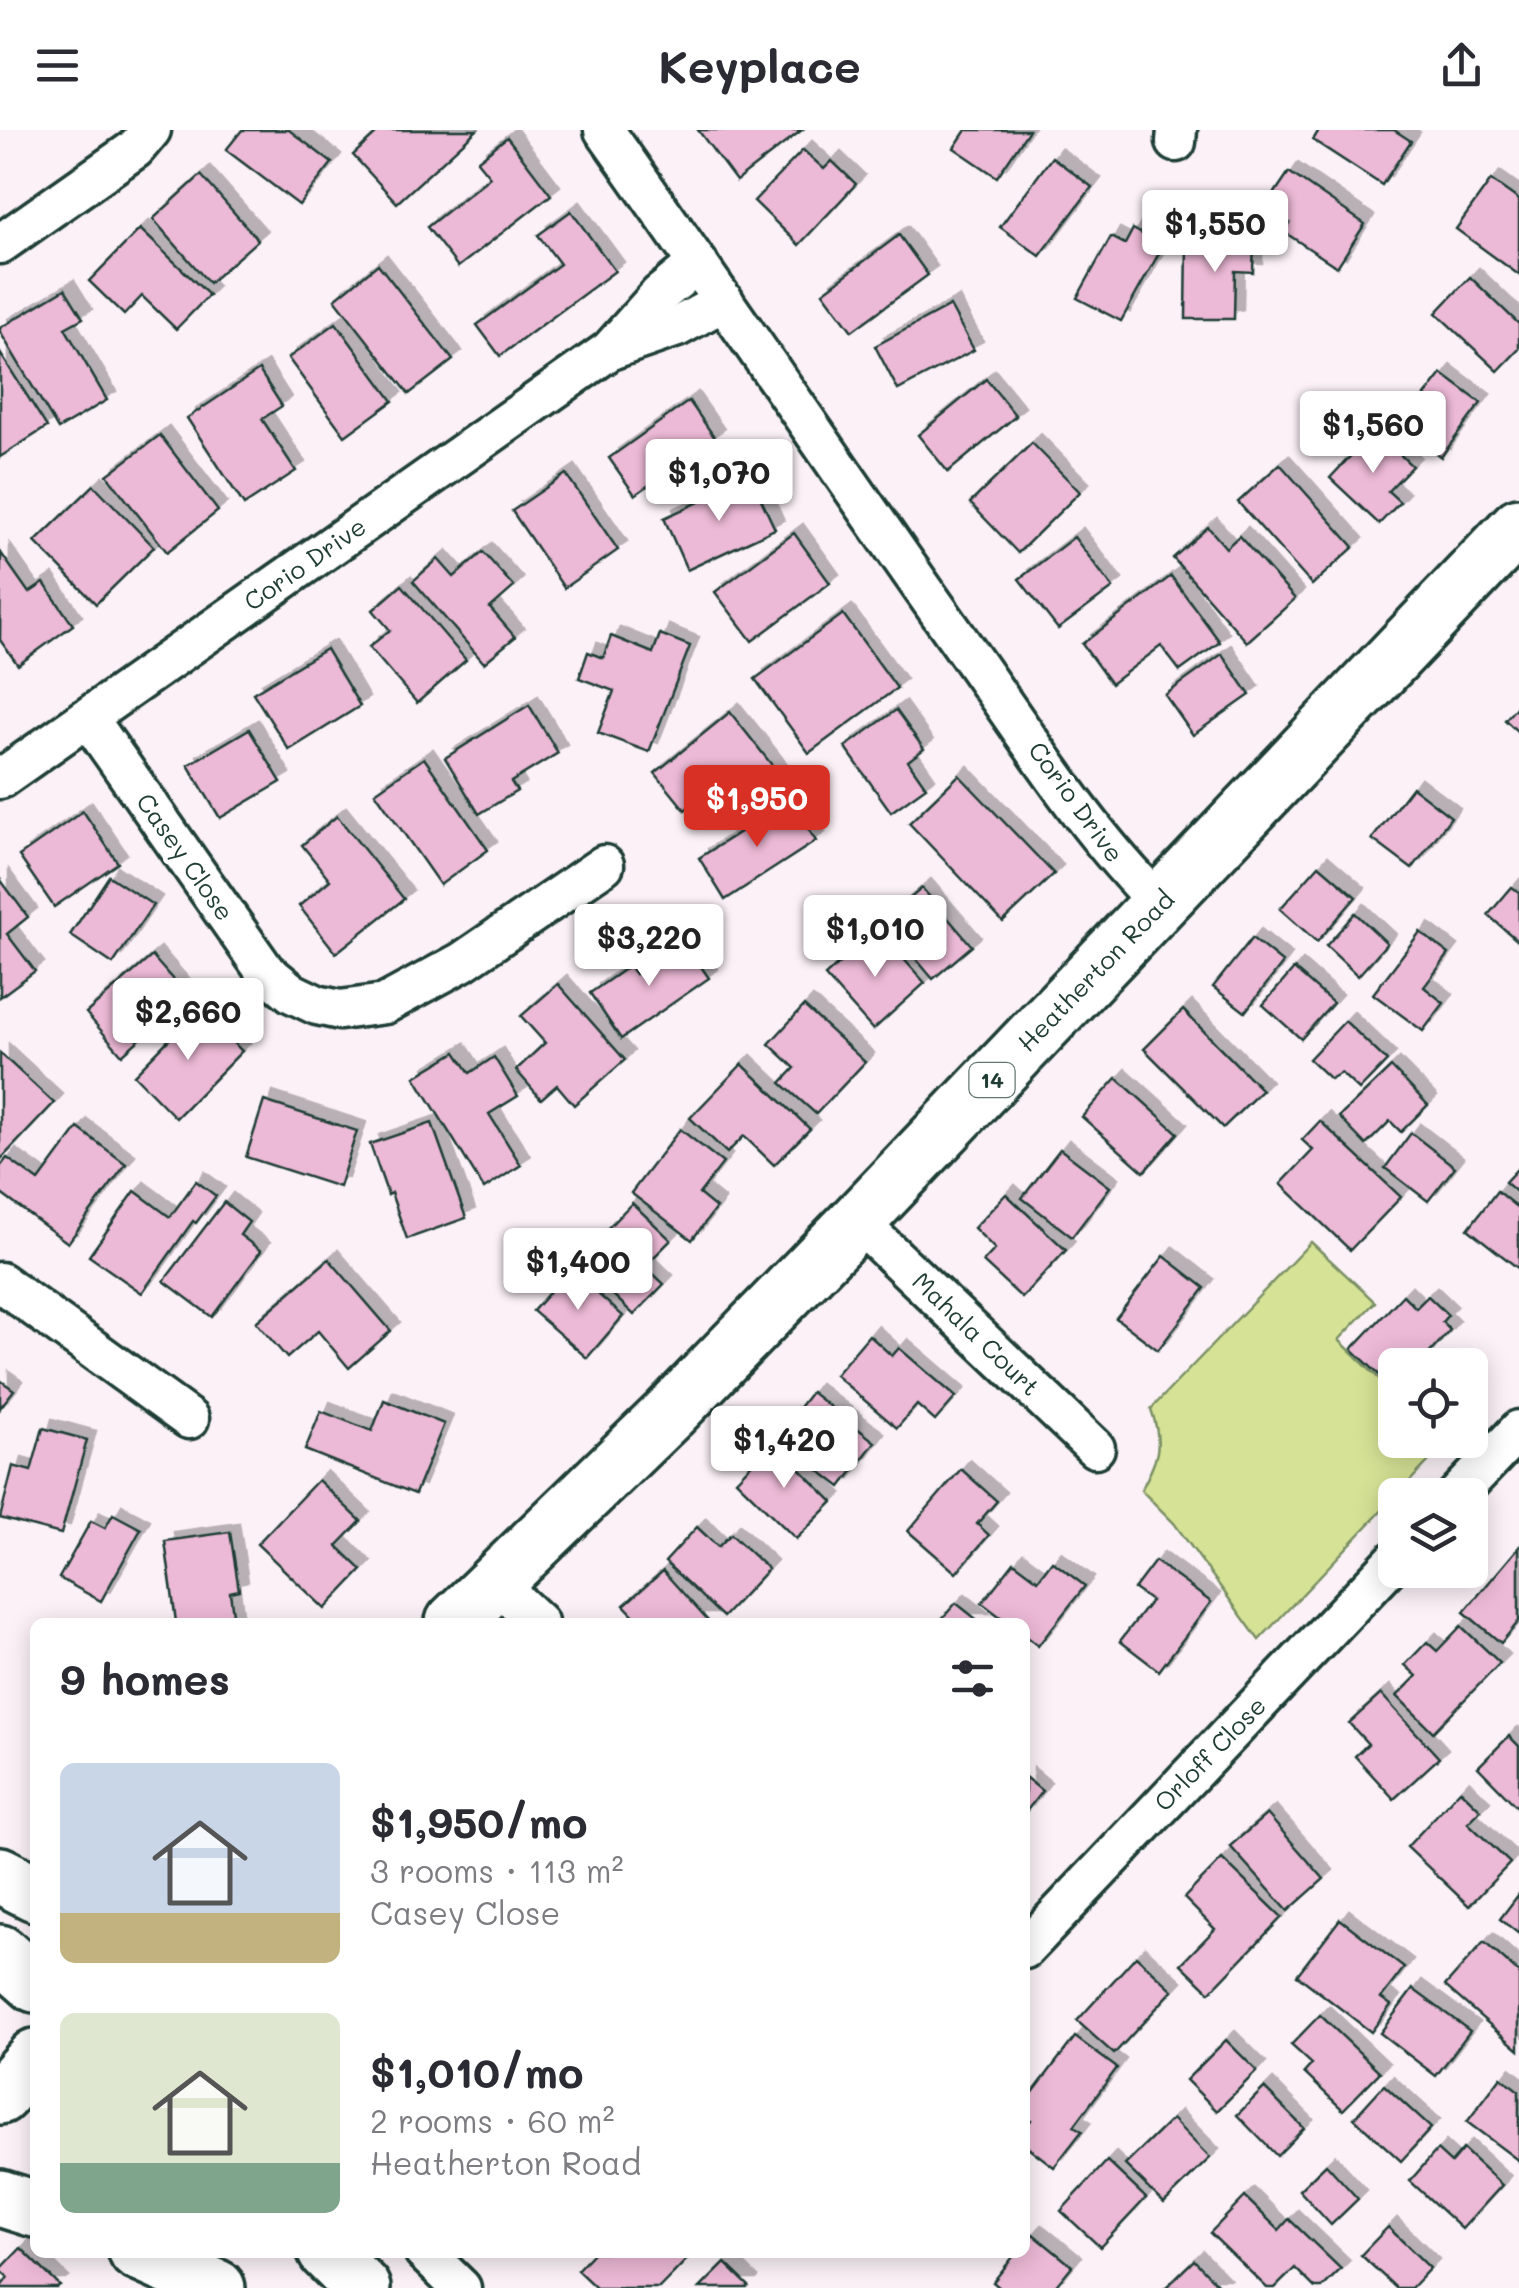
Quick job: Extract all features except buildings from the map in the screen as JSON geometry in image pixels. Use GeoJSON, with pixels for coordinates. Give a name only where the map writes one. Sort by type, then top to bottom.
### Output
{"type":"FeatureCollection","features":[{"type":"Feature","properties":{"kind":"main road","name":"Heatherton Road"},"geometry":{"type":"LineString","coordinates":[[458,1618],[670,1412],[858,1220],[1519,526]]}},
{"type":"Feature","properties":{"kind":"main road"},"geometry":{"type":"LineString","coordinates":[[0,1875],[30,1890]]}},
{"type":"Feature","properties":{"kind":"main road"},"geometry":{"type":"LineString","coordinates":[[0,1954],[30,1980]]}},
{"type":"Feature","properties":{"kind":"main road"},"geometry":{"type":"LineString","coordinates":[[0,2198],[30,2207]]}},
{"type":"Feature","properties":{"kind":"main road"},"geometry":{"type":"LineString","coordinates":[[150,2258],[217,2288]]}},
{"type":"Feature","properties":{"kind":"main road"},"geometry":{"type":"LineString","coordinates":[[185,2258],[217,2288]]}},
{"type":"Feature","properties":{"kind":"main road"},"geometry":{"type":"LineString","coordinates":[[332,2258],[362,2288]]}},
{"type":"Feature","properties":{"kind":"street"},"geometry":{"type":"LineString","coordinates":[[0,244],[135,149],[151,130]]}},
{"type":"Feature","properties":{"kind":"street","name":"Corio Drive"},"geometry":{"type":"LineString","coordinates":[[604,130],[1106,847],[1160,904]]}},
{"type":"Feature","properties":{"kind":"street","name":"Corio Drive"},"geometry":{"type":"LineString","coordinates":[[0,779],[610,350],[660,295],[698,262]]}},
{"type":"Feature","properties":{"kind":"street","name":"Corio Drive"},"geometry":{"type":"LineString","coordinates":[[610,350],[677,327],[724,301]]}},
{"type":"Feature","properties":{"kind":"street","name":"Casey Close"},"geometry":{"type":"LineString","coordinates":[[88,718],[265,971],[292,993],[317,1005],[340,1010],[385,1004],[462,962],[604,865]]}},
{"type":"Feature","properties":{"kind":"street","name":"Mahala Court"},"geometry":{"type":"LineString","coordinates":[[858,1220],[1094,1448]]}},
{"type":"Feature","properties":{"kind":"street"},"geometry":{"type":"LineString","coordinates":[[0,1282],[188,1419]]}},
{"type":"Feature","properties":{"kind":"street"},"geometry":{"type":"LineString","coordinates":[[1473,1478],[1519,1430]]}},
{"type":"Feature","properties":{"kind":"street","name":"Orloff Close"},"geometry":{"type":"LineString","coordinates":[[1030,1943],[1378,1578]]}},
{"type":"Feature","properties":{"kind":"street"},"geometry":{"type":"LineString","coordinates":[[495,1582],[534,1618]]}},
{"type":"Feature","properties":{"kind":"street"},"geometry":{"type":"LineString","coordinates":[[430,2258],[461,2288]]}},
{"type":"Feature","properties":{"kind":"green space"},"geometry":{"type":"Polygon","coordinates":[[[1311,1242],[1375,1302],[1339,1340],[1378,1378],[1378,1458],[1432,1458],[1413,1478],[1378,1478],[1378,1515],[1259,1640],[1174,1523],[1141,1490],[1157,1450],[1151,1409],[1311,1242]]]}}]}
